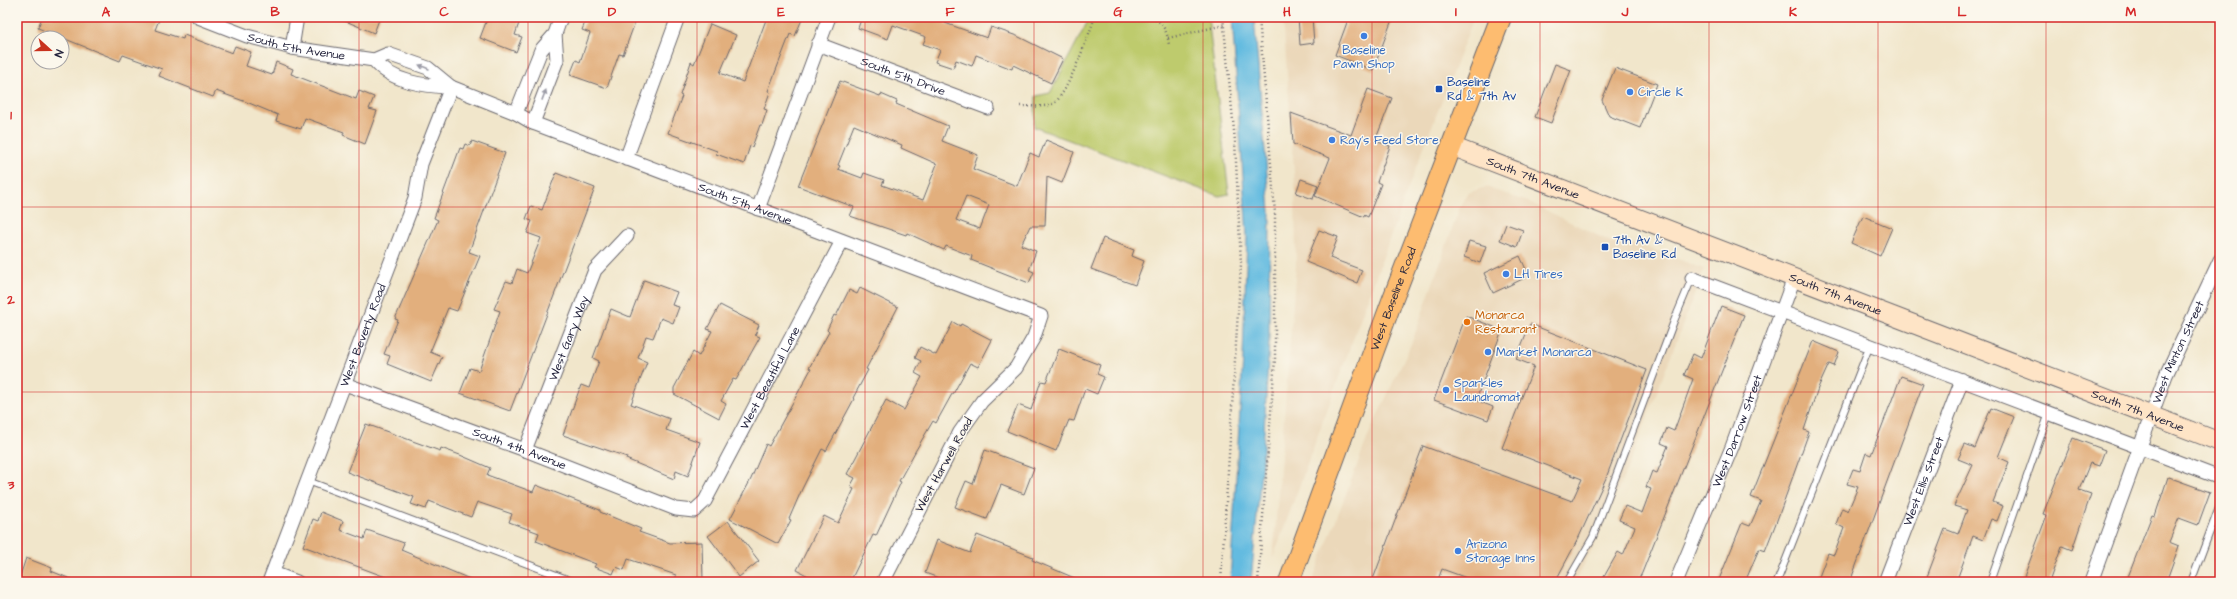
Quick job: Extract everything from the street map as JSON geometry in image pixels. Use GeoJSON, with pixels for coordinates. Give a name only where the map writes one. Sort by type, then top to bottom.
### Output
{"type":"FeatureCollection","features":[{"type":"Feature","properties":{"kind":"main road","name":"West Baseline Road"},"geometry":{"type":"LineString","coordinates":[[1289,582],[1451,146],[1501,17]]}},
{"type":"Feature","properties":{"kind":"main road","name":"South 7th Avenue"},"geometry":{"type":"LineString","coordinates":[[1451,146],[2151,417],[2220,442]]}},
{"type":"Feature","properties":{"kind":"street","name":"South 5th Avenue"},"geometry":{"type":"LineString","coordinates":[[198,17],[247,36],[292,48],[374,60],[388,54],[428,68],[451,87],[516,113],[533,123],[626,160],[1041,316]]}},
{"type":"Feature","properties":{"kind":"street"},"geometry":{"type":"LineString","coordinates":[[292,48],[297,17]]}},
{"type":"Feature","properties":{"kind":"street"},"geometry":{"type":"LineString","coordinates":[[516,113],[541,50],[555,34],[561,17]]}},
{"type":"Feature","properties":{"kind":"street"},"geometry":{"type":"LineString","coordinates":[[626,160],[678,17]]}},
{"type":"Feature","properties":{"kind":"street"},"geometry":{"type":"LineString","coordinates":[[758,209],[829,17]]}},
{"type":"Feature","properties":{"kind":"street"},"geometry":{"type":"LineString","coordinates":[[533,123],[557,60],[555,34]]}},
{"type":"Feature","properties":{"kind":"street","name":"South 5th Drive"},"geometry":{"type":"LineString","coordinates":[[818,44],[988,108]]}},
{"type":"Feature","properties":{"kind":"street","name":"South 5th Avenue"},"geometry":{"type":"LineString","coordinates":[[374,60],[382,70],[421,86],[451,87]]}},
{"type":"Feature","properties":{"kind":"street"},"geometry":{"type":"LineString","coordinates":[[399,77],[405,60]]}},
{"type":"Feature","properties":{"kind":"street"},"geometry":{"type":"LineString","coordinates":[[532,72],[550,79]]}},
{"type":"Feature","properties":{"kind":"street","name":"West Beverly Road"},"geometry":{"type":"LineString","coordinates":[[271,578],[416,198],[421,164],[451,87]]}},
{"type":"Feature","properties":{"kind":"street","name":"West Gary Way"},"geometry":{"type":"LineString","coordinates":[[525,450],[595,270],[627,236]]}},
{"type":"Feature","properties":{"kind":"street","name":"West Beautiful Lane"},"geometry":{"type":"LineString","coordinates":[[694,511],[705,501],[842,241]]}},
{"type":"Feature","properties":{"kind":"street","name":"West Minton Street"},"geometry":{"type":"LineString","coordinates":[[2091,582],[2166,375],[2220,260]]}},
{"type":"Feature","properties":{"kind":"street"},"geometry":{"type":"LineString","coordinates":[[1692,278],[2220,478]]}},
{"type":"Feature","properties":{"kind":"street","name":"West Darrow Street"},"geometry":{"type":"LineString","coordinates":[[1676,582],[1732,447],[1794,278]]}},
{"type":"Feature","properties":{"kind":"street","name":"West Harwell Road"},"geometry":{"type":"LineString","coordinates":[[883,582],[960,432],[982,401],[1016,368],[1034,337],[1041,316]]}},
{"type":"Feature","properties":{"kind":"street","name":"West Ellis Street"},"geometry":{"type":"LineString","coordinates":[[1885,582],[1962,380]]}},
{"type":"Feature","properties":{"kind":"street","name":"South 4th Avenue"},"geometry":{"type":"LineString","coordinates":[[345,384],[525,450],[676,509],[694,511]]}},
{"type":"Feature","properties":{"kind":"street"},"geometry":{"type":"LineString","coordinates":[[271,578],[297,582]]}},
{"type":"Feature","properties":{"kind":"lane"},"geometry":{"type":"LineString","coordinates":[[1567,582],[1593,537],[1674,320],[1692,278]]}},
{"type":"Feature","properties":{"kind":"lane"},"geometry":{"type":"LineString","coordinates":[[1777,582],[1871,345]]}},
{"type":"Feature","properties":{"kind":"lane"},"geometry":{"type":"LineString","coordinates":[[1990,582],[2049,413]]}},
{"type":"Feature","properties":{"kind":"lane"},"geometry":{"type":"LineString","coordinates":[[308,481],[575,582]]}},
{"type":"Feature","properties":{"kind":"lane"},"geometry":{"type":"LineString","coordinates":[[2191,582],[2220,505]]}},
{"type":"Feature","properties":{"kind":"path"},"geometry":{"type":"LineString","coordinates":[[1020,106],[1039,106],[1054,103],[1066,90],[1095,17]]}},
{"type":"Feature","properties":{"kind":"path"},"geometry":{"type":"LineString","coordinates":[[1152,17],[1157,20],[1166,31],[1170,46]]}},
{"type":"Feature","properties":{"kind":"path"},"geometry":{"type":"LineString","coordinates":[[1221,582],[1241,264],[1235,141],[1223,17]]}},
{"type":"Feature","properties":{"kind":"path"},"geometry":{"type":"LineString","coordinates":[[1258,582],[1275,359],[1274,213],[1259,17]]}},
{"type":"Feature","properties":{"kind":"path"},"geometry":{"type":"LineString","coordinates":[[1168,38],[1224,25]]}},
{"type":"Feature","properties":{"kind":"shaded area"},"geometry":{"type":"Polygon","coordinates":[[[1283,17],[1474,17],[1407,191],[1273,558],[1296,266],[1295,185],[1283,17]]]}},
{"type":"Feature","properties":{"kind":"shaded area"},"geometry":{"type":"Polygon","coordinates":[[[1486,187],[1531,203],[1611,242],[1641,245],[1704,269],[1631,460],[1598,537],[1575,582],[1312,582],[1369,434],[1412,342],[1461,204],[1468,193],[1486,187]]]}},
{"type":"Feature","properties":{"kind":"green space"},"geometry":{"type":"Polygon","coordinates":[[[1090,17],[1208,17],[1229,194],[1219,196],[1034,127],[1036,96],[1050,93],[1090,17]]]}},
{"type":"Feature","properties":{"kind":"water"},"geometry":{"type":"Polygon","coordinates":[[[1232,17],[1254,17],[1270,211],[1269,343],[1263,450],[1251,582],[1230,582],[1243,357],[1247,236],[1232,17]]]}},
{"type":"Feature","properties":{"kind":"building"},"geometry":{"type":"Polygon","coordinates":[[[42,17],[160,17],[155,30],[183,39],[184,35],[232,53],[235,46],[251,52],[246,66],[272,75],[276,62],[293,69],[291,74],[356,99],[359,91],[374,97],[369,109],[377,111],[365,144],[343,135],[344,132],[305,118],[301,129],[276,121],[278,115],[249,103],[216,91],[213,97],[159,76],[162,69],[123,55],[120,61],[70,41],[70,30],[43,30],[38,28],[42,17]]]}},
{"type":"Feature","properties":{"kind":"building"},"geometry":{"type":"Polygon","coordinates":[[[336,17],[380,17],[374,33],[336,17]]]}},
{"type":"Feature","properties":{"kind":"building"},"geometry":{"type":"Polygon","coordinates":[[[488,17],[513,17],[520,20],[515,35],[522,37],[516,52],[480,38],[488,17]]]}},
{"type":"Feature","properties":{"kind":"building"},"geometry":{"type":"Polygon","coordinates":[[[587,17],[637,17],[623,55],[619,54],[607,88],[570,75],[576,60],[580,62],[590,33],[582,30],[587,17]]]}},
{"type":"Feature","properties":{"kind":"building"},"geometry":{"type":"Polygon","coordinates":[[[767,17],[803,17],[795,36],[790,34],[768,91],[770,92],[764,109],[767,110],[762,125],[760,125],[752,147],[750,146],[744,164],[716,154],[717,151],[668,133],[682,96],[680,95],[691,62],[694,64],[710,24],[736,35],[720,73],[743,82],[767,17]]]}},
{"type":"Feature","properties":{"kind":"building"},"geometry":{"type":"Polygon","coordinates":[[[862,17],[936,17],[945,21],[945,23],[987,38],[991,27],[1017,36],[1063,59],[1051,83],[1013,65],[1012,69],[976,55],[972,66],[956,60],[953,68],[935,62],[940,50],[923,44],[926,37],[893,25],[888,39],[858,28],[862,17]]]}},
{"type":"Feature","properties":{"kind":"building"},"geometry":{"type":"Polygon","coordinates":[[[1298,17],[1312,17],[1314,43],[1300,45],[1298,17]]]}},
{"type":"Feature","properties":{"kind":"building","name":"Baseline Pawn Shop"},"geometry":{"type":"Polygon","coordinates":[[[1349,17],[1393,17],[1373,70],[1335,55],[1349,17]]]}},
{"type":"Feature","properties":{"kind":"building"},"geometry":{"type":"Polygon","coordinates":[[[1555,64],[1571,70],[1551,123],[1535,117],[1555,64]]]}},
{"type":"Feature","properties":{"kind":"building","name":"Circle K"},"geometry":{"type":"Polygon","coordinates":[[[1615,68],[1657,84],[1640,128],[1609,116],[1602,100],[1615,68]]]}},
{"type":"Feature","properties":{"kind":"building"},"geometry":{"type":"Polygon","coordinates":[[[840,81],[880,96],[881,94],[897,101],[896,104],[948,126],[942,141],[978,155],[973,169],[1017,186],[1030,153],[1039,157],[1046,140],[1074,152],[1062,183],[1047,177],[1045,226],[1030,226],[1021,245],[1036,251],[1029,270],[1034,272],[1029,283],[971,260],[972,256],[946,246],[944,250],[907,233],[906,235],[850,216],[854,207],[798,186],[840,81]],[[854,125],[838,165],[840,166],[838,169],[862,178],[864,173],[884,180],[882,185],[923,200],[937,164],[901,148],[902,145],[854,125]],[[966,196],[956,220],[980,229],[989,205],[966,196]]]}},
{"type":"Feature","properties":{"kind":"building"},"geometry":{"type":"Polygon","coordinates":[[[1368,89],[1392,98],[1375,141],[1390,146],[1377,182],[1381,184],[1368,217],[1364,215],[1364,217],[1315,196],[1330,158],[1293,144],[1291,113],[1351,135],[1368,89]]]}},
{"type":"Feature","properties":{"kind":"building"},"geometry":{"type":"Polygon","coordinates":[[[472,141],[505,153],[469,252],[480,256],[457,311],[448,308],[430,352],[442,357],[431,382],[387,364],[390,356],[384,354],[398,320],[395,319],[438,220],[434,218],[460,148],[463,149],[465,144],[470,146],[472,141]]]}},
{"type":"Feature","properties":{"kind":"building"},"geometry":{"type":"Polygon","coordinates":[[[556,173],[595,188],[510,411],[460,393],[470,368],[479,371],[500,311],[494,309],[506,281],[512,283],[517,269],[527,273],[541,238],[527,233],[532,221],[526,219],[531,206],[542,210],[556,173]]]}},
{"type":"Feature","properties":{"kind":"building"},"geometry":{"type":"Polygon","coordinates":[[[1301,179],[1318,185],[1313,199],[1296,193],[1301,179]]]}},
{"type":"Feature","properties":{"kind":"building"},"geometry":{"type":"Polygon","coordinates":[[[1863,216],[1892,228],[1880,256],[1851,243],[1863,216]]]}},
{"type":"Feature","properties":{"kind":"building"},"geometry":{"type":"Polygon","coordinates":[[[1506,224],[1523,230],[1517,247],[1500,240],[1506,224]]]}},
{"type":"Feature","properties":{"kind":"building"},"geometry":{"type":"Polygon","coordinates":[[[1319,230],[1338,237],[1330,258],[1362,270],[1357,283],[1306,262],[1319,230]]]}},
{"type":"Feature","properties":{"kind":"building"},"geometry":{"type":"Polygon","coordinates":[[[1103,238],[1134,250],[1132,256],[1144,261],[1135,285],[1091,269],[1103,238]]]}},
{"type":"Feature","properties":{"kind":"building"},"geometry":{"type":"Polygon","coordinates":[[[1469,241],[1486,246],[1480,263],[1464,257],[1469,241]]]}},
{"type":"Feature","properties":{"kind":"building","name":"LH Tires"},"geometry":{"type":"Polygon","coordinates":[[[1520,256],[1529,276],[1493,293],[1484,273],[1520,256]]]}},
{"type":"Feature","properties":{"kind":"building"},"geometry":{"type":"Polygon","coordinates":[[[644,280],[677,292],[672,305],[679,307],[673,323],[661,318],[653,338],[646,336],[638,358],[647,362],[631,404],[670,419],[666,430],[700,442],[688,476],[676,471],[674,479],[626,459],[627,457],[563,435],[581,385],[589,388],[599,361],[593,358],[611,309],[630,317],[644,280]]]}},
{"type":"Feature","properties":{"kind":"building"},"geometry":{"type":"Polygon","coordinates":[[[860,288],[898,307],[866,369],[868,370],[853,398],[854,399],[826,451],[822,449],[802,489],[789,519],[791,520],[778,544],[730,519],[751,479],[766,444],[769,446],[811,369],[809,368],[829,332],[827,330],[834,315],[836,316],[849,290],[857,294],[860,288]]]}},
{"type":"Feature","properties":{"kind":"building"},"geometry":{"type":"Polygon","coordinates":[[[720,305],[759,325],[755,335],[760,337],[736,380],[733,379],[721,401],[726,404],[719,418],[674,394],[674,388],[693,352],[699,356],[712,331],[707,329],[720,305]]]}},
{"type":"Feature","properties":{"kind":"building"},"geometry":{"type":"Polygon","coordinates":[[[1721,306],[1744,315],[1642,573],[1637,582],[1601,582],[1618,552],[1623,555],[1635,527],[1619,520],[1625,506],[1642,513],[1651,489],[1646,487],[1652,471],[1657,473],[1668,446],[1661,443],[1667,428],[1674,431],[1693,379],[1684,375],[1693,354],[1701,358],[1721,306]]]}},
{"type":"Feature","properties":{"kind":"building"},"geometry":{"type":"Polygon","coordinates":[[[1466,316],[1502,330],[1476,400],[1493,407],[1488,420],[1434,400],[1466,316]]]}},
{"type":"Feature","properties":{"kind":"building"},"geometry":{"type":"Polygon","coordinates":[[[953,322],[960,326],[961,324],[992,340],[978,367],[970,363],[936,423],[933,421],[899,481],[901,482],[876,536],[873,535],[850,582],[820,582],[797,570],[824,516],[838,523],[854,489],[850,487],[855,478],[847,474],[886,400],[904,410],[922,377],[915,373],[921,361],[915,358],[920,347],[936,355],[953,322]]]}},
{"type":"Feature","properties":{"kind":"building"},"geometry":{"type":"Polygon","coordinates":[[[1530,324],[1647,370],[1606,478],[1579,537],[1555,582],[1478,582],[1442,569],[1437,582],[1372,582],[1423,446],[1572,501],[1582,479],[1502,448],[1534,366],[1516,359],[1530,324]]]}},
{"type":"Feature","properties":{"kind":"building"},"geometry":{"type":"Polygon","coordinates":[[[1813,341],[1839,352],[1834,366],[1829,364],[1818,388],[1804,430],[1809,432],[1765,551],[1759,549],[1745,582],[1718,582],[1742,523],[1750,526],[1761,501],[1751,497],[1813,341]]]}},
{"type":"Feature","properties":{"kind":"building"},"geometry":{"type":"Polygon","coordinates":[[[1059,349],[1100,365],[1097,374],[1104,377],[1097,394],[1085,389],[1074,421],[1069,420],[1056,451],[1007,431],[1018,405],[1031,410],[1041,381],[1046,382],[1059,349]]]}},
{"type":"Feature","properties":{"kind":"building"},"geometry":{"type":"Polygon","coordinates":[[[1901,376],[1923,384],[1850,582],[1817,582],[1828,553],[1834,555],[1844,528],[1836,524],[1842,508],[1848,511],[1858,487],[1847,484],[1853,469],[1860,471],[1866,453],[1871,455],[1901,376]]]}},
{"type":"Feature","properties":{"kind":"building"},"geometry":{"type":"Polygon","coordinates":[[[1991,408],[2014,417],[1998,457],[2009,462],[1993,502],[2003,506],[1997,521],[1991,519],[1983,540],[1973,536],[1956,582],[1925,582],[1945,529],[1958,534],[1967,510],[1954,506],[1973,465],[1958,459],[1965,444],[1975,448],[1991,408]]]}},
{"type":"Feature","properties":{"kind":"building"},"geometry":{"type":"Polygon","coordinates":[[[366,424],[440,451],[441,448],[460,455],[490,468],[487,475],[533,492],[536,485],[600,510],[600,512],[641,529],[639,532],[670,543],[702,542],[703,580],[676,581],[676,575],[628,559],[624,570],[616,567],[613,574],[594,567],[596,564],[536,541],[539,533],[509,522],[512,514],[477,502],[471,517],[429,501],[426,509],[411,504],[414,497],[347,472],[366,424]]]}},
{"type":"Feature","properties":{"kind":"building"},"geometry":{"type":"Polygon","coordinates":[[[2073,438],[2105,450],[2099,466],[2090,463],[2079,490],[2091,494],[2072,550],[2062,546],[2049,582],[2022,582],[2047,515],[2043,514],[2073,438]]]}},
{"type":"Feature","properties":{"kind":"building"},"geometry":{"type":"Polygon","coordinates":[[[985,450],[1034,468],[1024,494],[1001,485],[987,519],[955,507],[966,481],[973,484],[985,450]]]}},
{"type":"Feature","properties":{"kind":"building"},"geometry":{"type":"Polygon","coordinates":[[[2168,477],[2210,492],[2198,525],[2179,518],[2169,542],[2179,546],[2166,582],[2126,582],[2152,515],[2155,516],[2168,477]]]}},
{"type":"Feature","properties":{"kind":"building"},"geometry":{"type":"Polygon","coordinates":[[[321,512],[343,521],[340,530],[364,539],[367,530],[404,543],[401,550],[477,582],[399,582],[303,546],[313,519],[318,521],[321,512]]]}},
{"type":"Feature","properties":{"kind":"building"},"geometry":{"type":"Polygon","coordinates":[[[728,521],[759,561],[739,577],[708,536],[728,521]]]}},
{"type":"Feature","properties":{"kind":"building"},"geometry":{"type":"Polygon","coordinates":[[[977,535],[1033,557],[1032,560],[1084,582],[950,582],[925,573],[937,540],[970,553],[977,535]]]}},
{"type":"Feature","properties":{"kind":"building"},"geometry":{"type":"Polygon","coordinates":[[[26,558],[52,568],[51,571],[78,582],[18,582],[26,558]]]}},
{"type":"Feature","properties":{"kind":"place","name":"Baseline Pawn Shop"},"geometry":{"type":"Point","coordinates":[1364,36]}},
{"type":"Feature","properties":{"kind":"place","name":"Baseline Rd & 7th Av"},"geometry":{"type":"Point","coordinates":[1439,89]}},
{"type":"Feature","properties":{"kind":"place","name":"Circle K"},"geometry":{"type":"Point","coordinates":[1630,92]}},
{"type":"Feature","properties":{"kind":"place","name":"Ray's Feed Store"},"geometry":{"type":"Point","coordinates":[1332,140]}},
{"type":"Feature","properties":{"kind":"place","name":"7th Av & Baseline Rd"},"geometry":{"type":"Point","coordinates":[1605,247]}},
{"type":"Feature","properties":{"kind":"place","name":"LH Tires"},"geometry":{"type":"Point","coordinates":[1506,274]}},
{"type":"Feature","properties":{"kind":"place","name":"Monarca Restaurant"},"geometry":{"type":"Point","coordinates":[1467,322]}},
{"type":"Feature","properties":{"kind":"place","name":"Market Monarca"},"geometry":{"type":"Point","coordinates":[1488,352]}},
{"type":"Feature","properties":{"kind":"place","name":"Sparkles Laundromat"},"geometry":{"type":"Point","coordinates":[1446,390]}},
{"type":"Feature","properties":{"kind":"place","name":"Arizona Storage Inns"},"geometry":{"type":"Point","coordinates":[1458,551]}}]}
